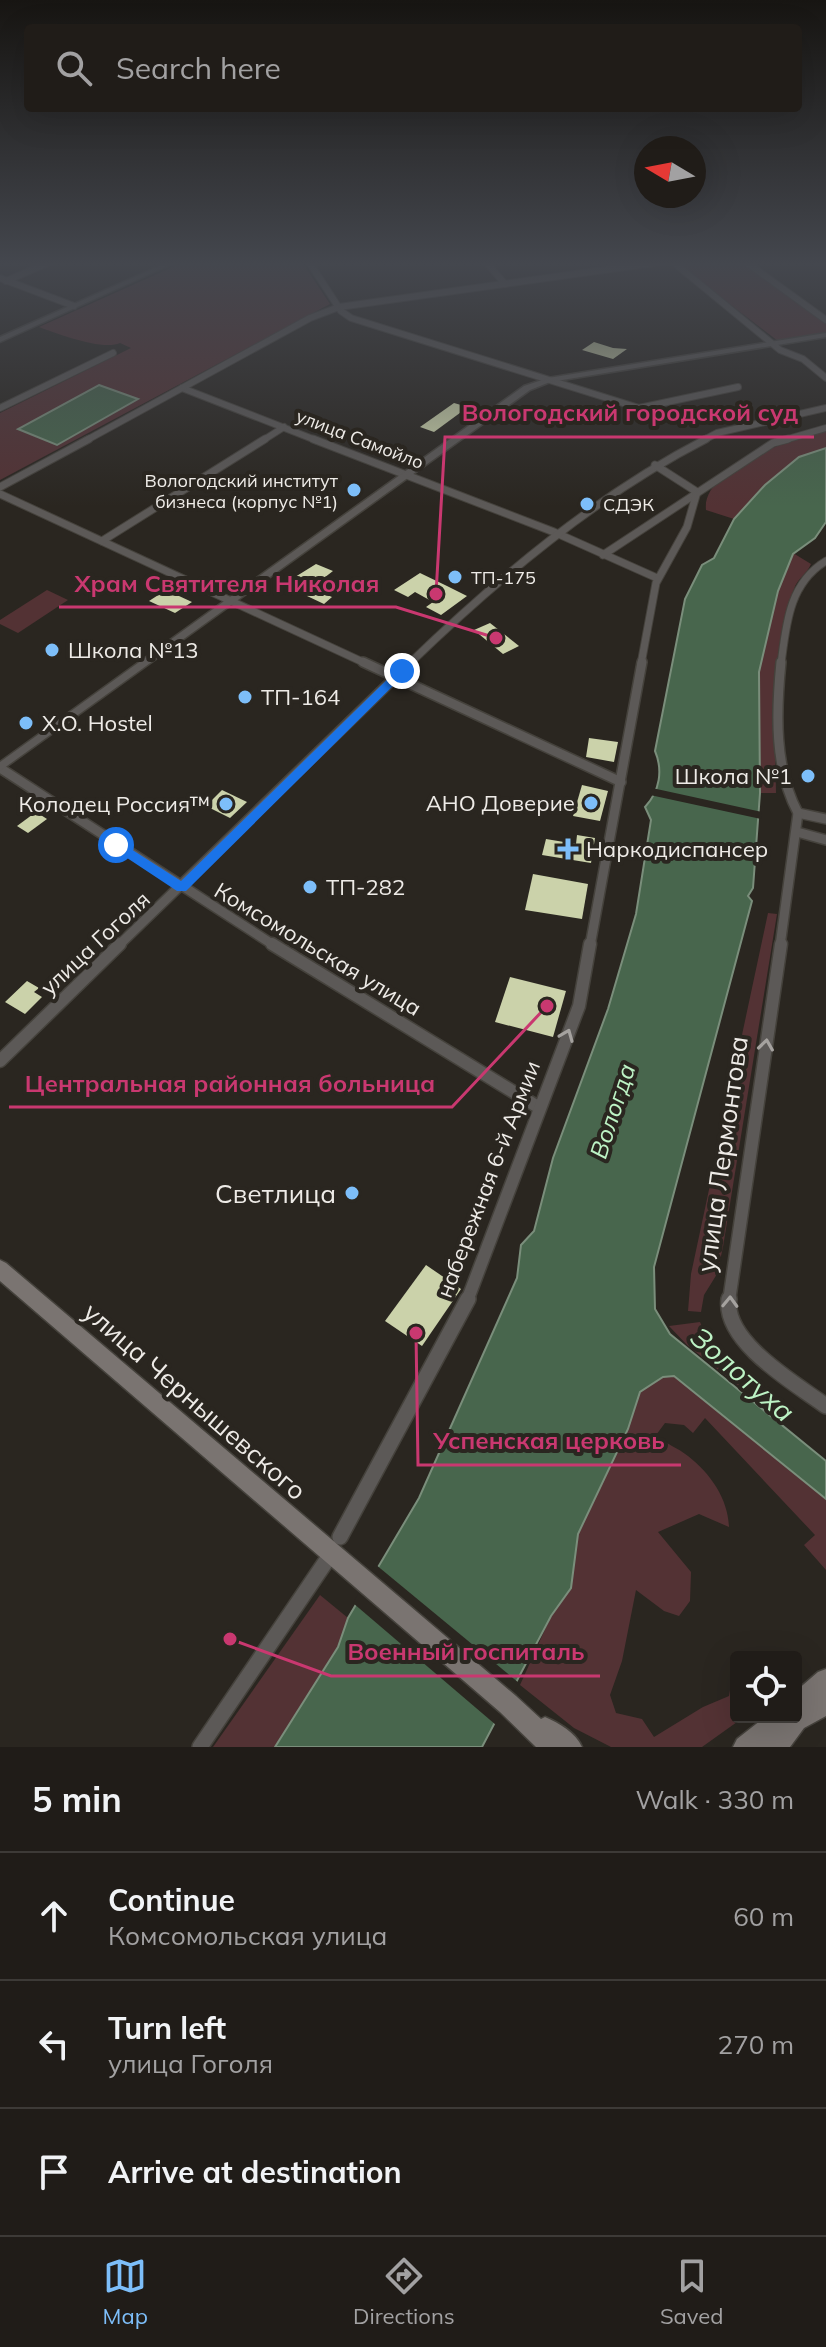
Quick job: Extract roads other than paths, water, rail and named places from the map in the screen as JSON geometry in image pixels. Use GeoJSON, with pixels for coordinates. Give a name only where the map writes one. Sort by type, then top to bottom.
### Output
{"type":"FeatureCollection","features":[{"type":"Feature","properties":{"kind":"main road","name":"улица Чернышевского"},"geometry":{"type":"LineString","coordinates":[[0,1269],[335,1546],[355,1575],[508,1704]]}},
{"type":"Feature","properties":{"kind":"main road"},"geometry":{"type":"LineString","coordinates":[[802,1706],[824,1693]]}},
{"type":"Feature","properties":{"kind":"main road"},"geometry":{"type":"LineString","coordinates":[[774,1747],[824,1693]]}},
{"type":"Feature","properties":{"kind":"main road"},"geometry":{"type":"LineString","coordinates":[[508,1704],[549,1744]]}},
{"type":"Feature","properties":{"kind":"main road"},"geometry":{"type":"LineString","coordinates":[[508,1704],[570,1747]]}},
{"type":"Feature","properties":{"kind":"main road"},"geometry":{"type":"LineString","coordinates":[[745,1747],[776,1723]]}},
{"type":"Feature","properties":{"kind":"main road"},"geometry":{"type":"LineString","coordinates":[[774,1747],[784,1723]]}},
{"type":"Feature","properties":{"kind":"street"},"geometry":{"type":"LineString","coordinates":[[0,487],[263,344]]}},
{"type":"Feature","properties":{"kind":"street"},"geometry":{"type":"LineString","coordinates":[[432,344],[639,408],[738,387]]}},
{"type":"Feature","properties":{"kind":"street"},"geometry":{"type":"LineString","coordinates":[[0,768],[230,599],[527,388],[548,380],[775,344],[803,359],[826,378]]}},
{"type":"Feature","properties":{"kind":"street"},"geometry":{"type":"LineString","coordinates":[[0,408],[113,353]]}},
{"type":"Feature","properties":{"kind":"street","name":"улица Самойло"},"geometry":{"type":"LineString","coordinates":[[182,388],[560,535],[657,578]]}},
{"type":"Feature","properties":{"kind":"street","name":"улица Гоголя"},"geometry":{"type":"LineString","coordinates":[[0,1061],[182,888],[456,619],[560,535],[655,465],[717,433],[826,408]]}},
{"type":"Feature","properties":{"kind":"street"},"geometry":{"type":"LineString","coordinates":[[102,541],[284,427]]}},
{"type":"Feature","properties":{"kind":"street"},"geometry":{"type":"LineString","coordinates":[[603,555],[773,443],[826,428]]}},
{"type":"Feature","properties":{"kind":"street"},"geometry":{"type":"LineString","coordinates":[[655,465],[697,492]]}},
{"type":"Feature","properties":{"kind":"street","name":"набережная 6-й Армии"},"geometry":{"type":"LineString","coordinates":[[200,1747],[335,1546],[471,1293],[538,1107],[579,1006],[657,578],[687,527],[697,492]]}},
{"type":"Feature","properties":{"kind":"street"},"geometry":{"type":"LineString","coordinates":[[0,494],[621,782]]}},
{"type":"Feature","properties":{"kind":"street"},"geometry":{"type":"LineString","coordinates":[[826,561],[804,577],[796,590],[776,705],[779,750],[788,801],[798,813],[826,819]]}},
{"type":"Feature","properties":{"kind":"street","name":"Комсомольская улица"},"geometry":{"type":"LineString","coordinates":[[0,768],[182,888],[538,1107]]}},
{"type":"Feature","properties":{"kind":"street","name":"улица Лермонтова"},"geometry":{"type":"LineString","coordinates":[[798,813],[728,1307],[738,1332],[771,1363],[826,1406]]}},
{"type":"Feature","properties":{"kind":"street"},"geometry":{"type":"LineString","coordinates":[[797,832],[826,840]]}},
{"type":"Feature","properties":{"kind":"water"},"geometry":{"type":"Polygon","coordinates":[[[99,385],[138,399],[57,445],[18,429],[99,385]]]}},
{"type":"Feature","properties":{"kind":"water","name":"Вологда"},"geometry":{"type":"Polygon","coordinates":[[[826,448],[826,522],[815,538],[793,554],[778,591],[759,672],[760,793],[753,888],[748,896],[752,901],[654,1267],[655,1309],[670,1334],[826,1461],[826,1499],[674,1376],[663,1377],[640,1392],[628,1429],[578,1534],[571,1588],[551,1616],[482,1747],[275,1747],[338,1647],[348,1618],[419,1498],[517,1278],[521,1245],[534,1231],[553,1158],[608,1009],[636,914],[651,820],[645,807],[659,780],[655,751],[685,599],[702,565],[714,558],[734,519],[765,485],[799,457],[826,448]]]}},
{"type":"Feature","properties":{"kind":"place","name":"Вологодский институт бизнеса (корпус №1)"},"geometry":{"type":"Point","coordinates":[354,490]}},
{"type":"Feature","properties":{"kind":"place","name":"СДЭК"},"geometry":{"type":"Point","coordinates":[587,504]}},
{"type":"Feature","properties":{"kind":"place","name":"ТП-175"},"geometry":{"type":"Point","coordinates":[455,577]}},
{"type":"Feature","properties":{"kind":"place","name":"Вологодский городской суд"},"geometry":{"type":"Point","coordinates":[436,594]}},
{"type":"Feature","properties":{"kind":"place","name":"Храм Святителя Николая"},"geometry":{"type":"Point","coordinates":[496,638]}},
{"type":"Feature","properties":{"kind":"place","name":"Школа №13"},"geometry":{"type":"Point","coordinates":[52,650]}},
{"type":"Feature","properties":{"kind":"place","name":"ТП-164"},"geometry":{"type":"Point","coordinates":[245,697]}},
{"type":"Feature","properties":{"kind":"place","name":"X.O. Hostel"},"geometry":{"type":"Point","coordinates":[26,723]}},
{"type":"Feature","properties":{"kind":"place","name":"Школа №1"},"geometry":{"type":"Point","coordinates":[808,776]}},
{"type":"Feature","properties":{"kind":"place","name":"АНО Доверие"},"geometry":{"type":"Point","coordinates":[591,803]}},
{"type":"Feature","properties":{"kind":"place","name":"Колодец Россия™"},"geometry":{"type":"Point","coordinates":[226,804]}},
{"type":"Feature","properties":{"kind":"place","name":"Наркодиспансер"},"geometry":{"type":"Point","coordinates":[568,849]}},
{"type":"Feature","properties":{"kind":"place","name":"ТП-282"},"geometry":{"type":"Point","coordinates":[310,887]}},
{"type":"Feature","properties":{"kind":"place","name":"Центральная районная больница"},"geometry":{"type":"Point","coordinates":[547,1006]}},
{"type":"Feature","properties":{"kind":"place","name":"Светлица"},"geometry":{"type":"Point","coordinates":[352,1193]}},
{"type":"Feature","properties":{"kind":"place","name":"Успенская церковь"},"geometry":{"type":"Point","coordinates":[416,1333]}},
{"type":"Feature","properties":{"kind":"place","name":"Военный госпиталь"},"geometry":{"type":"Point","coordinates":[230,1639]}},
{"type":"Feature","properties":{"kind":"water label","name":"Золотуха"},"geometry":{"type":"Point","coordinates":[743,1374]}}]}
